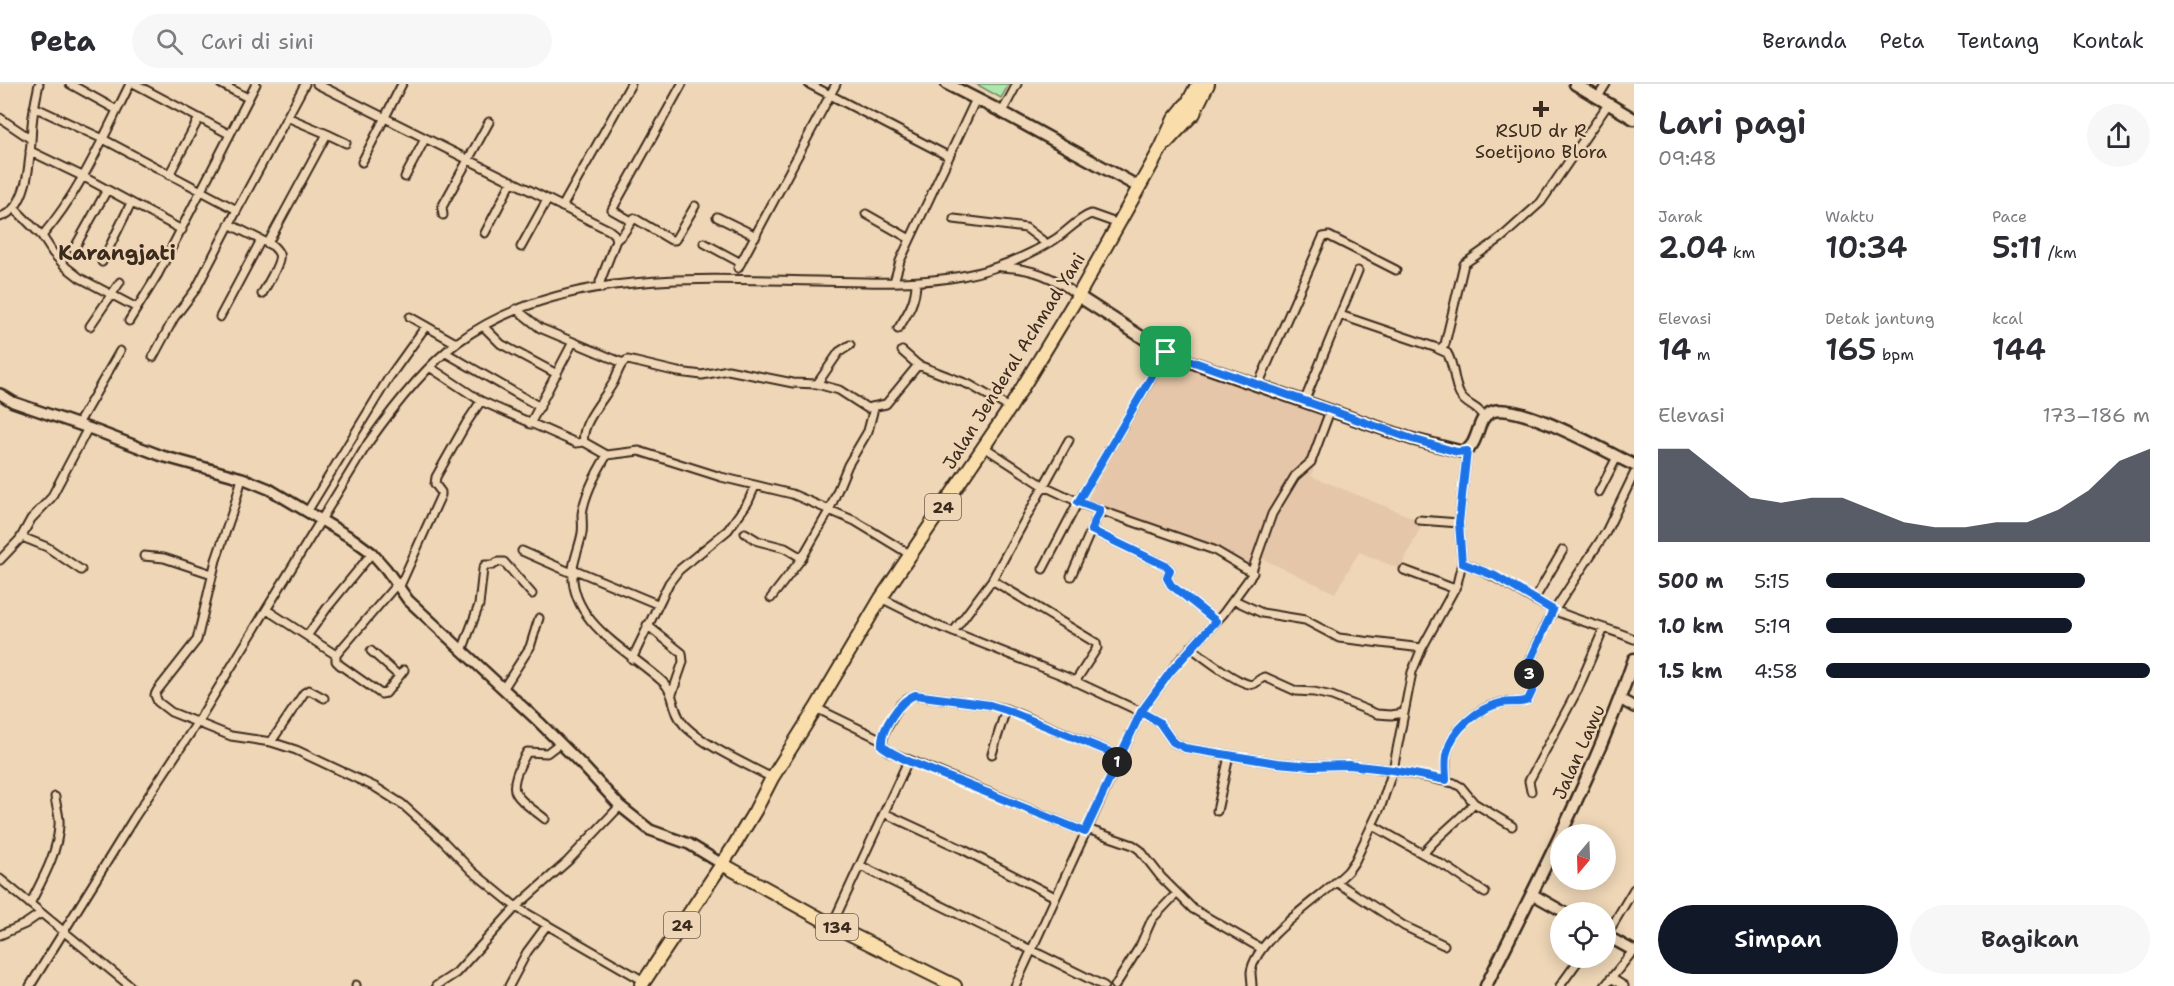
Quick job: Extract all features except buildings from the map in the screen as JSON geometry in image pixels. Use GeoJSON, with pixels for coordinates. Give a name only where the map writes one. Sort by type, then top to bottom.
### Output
{"type":"FeatureCollection","features":[{"type":"Feature","properties":{"kind":"main road"},"geometry":{"type":"LineString","coordinates":[[947,84],[1139,187]]}},
{"type":"Feature","properties":{"kind":"main road","name":"Jalan Jenderal Achmad Yani"},"geometry":{"type":"LineString","coordinates":[[1189,109],[1195,89],[1201,84]]}},
{"type":"Feature","properties":{"kind":"main road","name":"Jalan Jenderal Achmad Yani"},"geometry":{"type":"LineString","coordinates":[[722,864],[881,598],[1010,408],[1078,296],[1161,148],[1208,84]]}},
{"type":"Feature","properties":{"kind":"main road"},"geometry":{"type":"LineString","coordinates":[[1575,84],[1634,119]]}},
{"type":"Feature","properties":{"kind":"main road"},"geometry":{"type":"LineString","coordinates":[[1078,296],[1166,352],[1330,411],[1457,452],[1467,451],[1472,446],[1484,418],[1488,413],[1499,410],[1517,412],[1571,432],[1634,465]]}},
{"type":"Feature","properties":{"kind":"main road","name":"Jalan Lawu"},"geometry":{"type":"LineString","coordinates":[[1486,986],[1583,786],[1620,699],[1634,659]]}},
{"type":"Feature","properties":{"kind":"main road","name":"134"},"geometry":{"type":"LineString","coordinates":[[722,864],[832,925],[955,986]]}},
{"type":"Feature","properties":{"kind":"main road","name":"24"},"geometry":{"type":"LineString","coordinates":[[643,984],[722,864]]}},
{"type":"Feature","properties":{"kind":"street"},"geometry":{"type":"LineString","coordinates":[[0,217],[7,215],[14,208],[24,187],[39,84]]}},
{"type":"Feature","properties":{"kind":"street"},"geometry":{"type":"LineString","coordinates":[[70,84],[117,110]]}},
{"type":"Feature","properties":{"kind":"street"},"geometry":{"type":"LineString","coordinates":[[42,236],[66,206],[133,84],[229,134]]}},
{"type":"Feature","properties":{"kind":"street"},"geometry":{"type":"LineString","coordinates":[[221,84],[248,98]]}},
{"type":"Feature","properties":{"kind":"street"},"geometry":{"type":"LineString","coordinates":[[129,321],[182,230],[256,84]]}},
{"type":"Feature","properties":{"kind":"street"},"geometry":{"type":"LineString","coordinates":[[317,84],[609,230],[614,234],[616,240]]}},
{"type":"Feature","properties":{"kind":"street"},"geometry":{"type":"LineString","coordinates":[[362,162],[402,84]]}},
{"type":"Feature","properties":{"kind":"street"},"geometry":{"type":"LineString","coordinates":[[562,207],[631,84]]}},
{"type":"Feature","properties":{"kind":"street"},"geometry":{"type":"LineString","coordinates":[[628,219],[612,210],[682,84]]}},
{"type":"Feature","properties":{"kind":"street"},"geometry":{"type":"LineString","coordinates":[[808,84],[948,156]]}},
{"type":"Feature","properties":{"kind":"street"},"geometry":{"type":"LineString","coordinates":[[704,243],[740,266],[836,84]]}},
{"type":"Feature","properties":{"kind":"street"},"geometry":{"type":"LineString","coordinates":[[1002,112],[1017,84]]}},
{"type":"Feature","properties":{"kind":"street"},"geometry":{"type":"LineString","coordinates":[[1598,97],[1606,84]]}},
{"type":"Feature","properties":{"kind":"street"},"geometry":{"type":"LineString","coordinates":[[153,357],[174,318],[196,289],[288,117],[301,85]]}},
{"type":"Feature","properties":{"kind":"street"},"geometry":{"type":"LineString","coordinates":[[894,282],[900,261],[976,99]]}},
{"type":"Feature","properties":{"kind":"street"},"geometry":{"type":"LineString","coordinates":[[1438,349],[1445,344],[1464,264],[1501,238],[1541,202],[1608,103]]}},
{"type":"Feature","properties":{"kind":"street"},"geometry":{"type":"LineString","coordinates":[[34,106],[103,139],[237,210]]}},
{"type":"Feature","properties":{"kind":"street"},"geometry":{"type":"LineString","coordinates":[[288,117],[346,143]]}},
{"type":"Feature","properties":{"kind":"street"},"geometry":{"type":"LineString","coordinates":[[0,118],[31,139]]}},
{"type":"Feature","properties":{"kind":"street"},"geometry":{"type":"LineString","coordinates":[[169,175],[199,118]]}},
{"type":"Feature","properties":{"kind":"street"},"geometry":{"type":"LineString","coordinates":[[444,215],[442,207],[489,122]]}},
{"type":"Feature","properties":{"kind":"street"},"geometry":{"type":"LineString","coordinates":[[220,317],[327,134]]}},
{"type":"Feature","properties":{"kind":"street"},"geometry":{"type":"LineString","coordinates":[[405,177],[425,139]]}},
{"type":"Feature","properties":{"kind":"street"},"geometry":{"type":"LineString","coordinates":[[30,151],[182,230]]}},
{"type":"Feature","properties":{"kind":"street"},"geometry":{"type":"LineString","coordinates":[[485,233],[512,181]]}},
{"type":"Feature","properties":{"kind":"street"},"geometry":{"type":"LineString","coordinates":[[74,249],[107,190]]}},
{"type":"Feature","properties":{"kind":"street"},"geometry":{"type":"LineString","coordinates":[[521,247],[547,200]]}},
{"type":"Feature","properties":{"kind":"street"},"geometry":{"type":"LineString","coordinates":[[102,262],[131,203]]}},
{"type":"Feature","properties":{"kind":"street"},"geometry":{"type":"LineString","coordinates":[[602,288],[600,282],[616,240],[634,218],[671,240],[675,240],[695,206]]}},
{"type":"Feature","properties":{"kind":"street"},"geometry":{"type":"LineString","coordinates":[[14,208],[42,236],[52,253],[66,267],[80,278],[137,308]]}},
{"type":"Feature","properties":{"kind":"street"},"geometry":{"type":"LineString","coordinates":[[866,214],[910,239]]}},
{"type":"Feature","properties":{"kind":"street"},"geometry":{"type":"LineString","coordinates":[[30,986],[134,818],[197,723],[353,466],[389,413],[458,342],[516,309],[558,295],[630,283],[698,280],[916,282],[963,276],[996,267],[1047,244],[1091,214],[1119,224]]}},
{"type":"Feature","properties":{"kind":"street"},"geometry":{"type":"LineString","coordinates":[[717,217],[756,236]]}},
{"type":"Feature","properties":{"kind":"street"},"geometry":{"type":"LineString","coordinates":[[954,219],[1026,228],[1047,244]]}},
{"type":"Feature","properties":{"kind":"street"},"geometry":{"type":"LineString","coordinates":[[229,224],[279,252],[280,257],[262,294]]}},
{"type":"Feature","properties":{"kind":"street"},"geometry":{"type":"LineString","coordinates":[[1258,385],[1323,237],[1329,236],[1396,270]]}},
{"type":"Feature","properties":{"kind":"street"},"geometry":{"type":"LineString","coordinates":[[996,267],[1043,274],[1062,283],[1078,296]]}},
{"type":"Feature","properties":{"kind":"street"},"geometry":{"type":"LineString","coordinates":[[1304,402],[1358,271]]}},
{"type":"Feature","properties":{"kind":"street"},"geometry":{"type":"LineString","coordinates":[[90,326],[120,282]]}},
{"type":"Feature","properties":{"kind":"street"},"geometry":{"type":"LineString","coordinates":[[898,329],[916,295],[916,282]]}},
{"type":"Feature","properties":{"kind":"street"},"geometry":{"type":"LineString","coordinates":[[516,309],[540,328],[623,363]]}},
{"type":"Feature","properties":{"kind":"street"},"geometry":{"type":"LineString","coordinates":[[1340,315],[1447,353],[1452,361],[1457,388],[1463,400],[1481,412],[1484,418]]}},
{"type":"Feature","properties":{"kind":"street"},"geometry":{"type":"LineString","coordinates":[[410,317],[454,342],[458,342]]}},
{"type":"Feature","properties":{"kind":"street"},"geometry":{"type":"LineString","coordinates":[[308,512],[388,379],[426,326]]}},
{"type":"Feature","properties":{"kind":"street"},"geometry":{"type":"LineString","coordinates":[[484,327],[501,344],[557,374]]}},
{"type":"Feature","properties":{"kind":"street"},"geometry":{"type":"LineString","coordinates":[[530,424],[573,342]]}},
{"type":"Feature","properties":{"kind":"street"},"geometry":{"type":"LineString","coordinates":[[817,384],[839,352],[850,345]]}},
{"type":"Feature","properties":{"kind":"street"},"geometry":{"type":"LineString","coordinates":[[78,424],[120,351]]}},
{"type":"Feature","properties":{"kind":"street"},"geometry":{"type":"LineString","coordinates":[[902,351],[918,365],[970,385],[1010,408]]}},
{"type":"Feature","properties":{"kind":"street"},"geometry":{"type":"LineString","coordinates":[[1043,569],[1078,502],[1166,352]]}},
{"type":"Feature","properties":{"kind":"street"},"geometry":{"type":"LineString","coordinates":[[446,353],[540,406]]}},
{"type":"Feature","properties":{"kind":"street"},"geometry":{"type":"LineString","coordinates":[[584,442],[586,427],[623,363],[628,360],[678,372],[702,375],[728,370],[793,383],[817,384],[839,390],[859,405],[867,408],[886,404],[918,365]]}},
{"type":"Feature","properties":{"kind":"street"},"geometry":{"type":"LineString","coordinates":[[431,368],[481,401],[576,443],[584,442],[607,455],[639,451],[755,486],[792,494],[855,521],[910,555]]}},
{"type":"Feature","properties":{"kind":"street"},"geometry":{"type":"LineString","coordinates":[[0,394],[13,402],[162,456],[242,478],[269,489],[353,538],[372,553],[408,600],[560,743],[620,806],[650,830],[688,844],[722,864]]}},
{"type":"Feature","properties":{"kind":"street"},"geometry":{"type":"LineString","coordinates":[[404,670],[386,693],[381,694],[340,665],[336,661],[336,655],[398,586],[441,495],[435,484],[436,477],[481,401]]}},
{"type":"Feature","properties":{"kind":"street"},"geometry":{"type":"LineString","coordinates":[[771,598],[802,558],[829,511],[848,465],[868,431],[874,408]]}},
{"type":"Feature","properties":{"kind":"street"},"geometry":{"type":"LineString","coordinates":[[1015,986],[1141,712],[1171,671],[1234,600],[1252,575],[1272,514],[1295,476],[1311,462],[1330,411]]}},
{"type":"Feature","properties":{"kind":"street"},"geometry":{"type":"LineString","coordinates":[[0,560],[22,537],[31,519],[51,498],[88,428]]}},
{"type":"Feature","properties":{"kind":"street"},"geometry":{"type":"LineString","coordinates":[[953,632],[992,580],[1069,440]]}},
{"type":"Feature","properties":{"kind":"street"},"geometry":{"type":"LineString","coordinates":[[984,447],[1044,486],[1078,502],[1214,550],[1252,571]]}},
{"type":"Feature","properties":{"kind":"street"},"geometry":{"type":"LineString","coordinates":[[1252,986],[1251,971],[1263,949],[1283,926],[1336,882],[1355,861],[1381,806],[1393,770],[1412,672],[1422,648],[1455,589],[1462,563],[1459,523],[1467,451]]}},
{"type":"Feature","properties":{"kind":"street"},"geometry":{"type":"LineString","coordinates":[[607,455],[586,498],[582,515],[582,532],[573,571],[577,594],[589,619],[632,659],[661,680],[672,694]]}},
{"type":"Feature","properties":{"kind":"street"},"geometry":{"type":"LineString","coordinates":[[1599,492],[1617,457]]}},
{"type":"Feature","properties":{"kind":"street"},"geometry":{"type":"LineString","coordinates":[[1446,780],[1447,752],[1459,730],[1468,720],[1491,706],[1503,702],[1516,704],[1528,700],[1534,687],[1528,665],[1553,610],[1606,531],[1634,474]]}},
{"type":"Feature","properties":{"kind":"street"},"geometry":{"type":"LineString","coordinates":[[242,478],[212,574],[197,640],[157,691],[155,695],[160,705],[231,736],[271,742],[296,750],[375,787],[402,804],[472,871],[516,907],[643,984]]}},
{"type":"Feature","properties":{"kind":"street"},"geometry":{"type":"LineString","coordinates":[[632,659],[657,604],[679,570],[717,539],[740,515],[755,486]]}},
{"type":"Feature","properties":{"kind":"street"},"geometry":{"type":"LineString","coordinates":[[1071,576],[1100,510]]}},
{"type":"Feature","properties":{"kind":"street"},"geometry":{"type":"LineString","coordinates":[[1419,520],[1459,523]]}},
{"type":"Feature","properties":{"kind":"street"},"geometry":{"type":"LineString","coordinates":[[1091,530],[1166,566],[1170,570],[1167,578],[1171,585],[1216,621]]}},
{"type":"Feature","properties":{"kind":"street"},"geometry":{"type":"LineString","coordinates":[[745,533],[758,541],[785,548],[802,558]]}},
{"type":"Feature","properties":{"kind":"street"},"geometry":{"type":"LineString","coordinates":[[22,537],[47,547],[81,570]]}},
{"type":"Feature","properties":{"kind":"street"},"geometry":{"type":"LineString","coordinates":[[522,550],[657,604]]}},
{"type":"Feature","properties":{"kind":"street"},"geometry":{"type":"LineString","coordinates":[[1534,600],[1563,550]]}},
{"type":"Feature","properties":{"kind":"street"},"geometry":{"type":"LineString","coordinates":[[307,636],[372,553]]}},
{"type":"Feature","properties":{"kind":"street"},"geometry":{"type":"LineString","coordinates":[[144,556],[164,558],[212,574]]}},
{"type":"Feature","properties":{"kind":"street"},"geometry":{"type":"LineString","coordinates":[[462,651],[479,604],[485,565],[493,566],[498,562],[504,562],[532,594]]}},
{"type":"Feature","properties":{"kind":"street"},"geometry":{"type":"LineString","coordinates":[[1462,563],[1495,576],[1553,610],[1581,622],[1634,639]]}},
{"type":"Feature","properties":{"kind":"street"},"geometry":{"type":"LineString","coordinates":[[1404,570],[1455,589]]}},
{"type":"Feature","properties":{"kind":"street"},"geometry":{"type":"LineString","coordinates":[[992,580],[1096,643],[1097,648],[1075,682]]}},
{"type":"Feature","properties":{"kind":"street"},"geometry":{"type":"LineString","coordinates":[[881,598],[915,616],[1075,682],[1141,712],[1159,722],[1178,746],[1289,764],[1349,765],[1446,780],[1461,787],[1474,803],[1512,826]]}},
{"type":"Feature","properties":{"kind":"street"},"geometry":{"type":"LineString","coordinates":[[1234,600],[1262,613],[1305,620],[1339,638],[1422,648]]}},
{"type":"Feature","properties":{"kind":"street"},"geometry":{"type":"LineString","coordinates":[[267,610],[336,655]]}},
{"type":"Feature","properties":{"kind":"street"},"geometry":{"type":"LineString","coordinates":[[503,689],[530,646],[539,618]]}},
{"type":"Feature","properties":{"kind":"street"},"geometry":{"type":"LineString","coordinates":[[647,625],[682,653],[683,662],[672,694],[672,705],[685,726],[701,739],[772,778]]}},
{"type":"Feature","properties":{"kind":"street"},"geometry":{"type":"LineString","coordinates":[[1531,791],[1529,781],[1577,691],[1604,628]]}},
{"type":"Feature","properties":{"kind":"street"},"geometry":{"type":"LineString","coordinates":[[1191,647],[1245,684],[1253,684],[1264,676],[1296,691],[1332,696],[1377,714],[1404,713]]}},
{"type":"Feature","properties":{"kind":"street"},"geometry":{"type":"LineString","coordinates":[[371,651],[399,676]]}},
{"type":"Feature","properties":{"kind":"street"},"geometry":{"type":"LineString","coordinates":[[271,742],[304,693],[309,690],[324,698]]}},
{"type":"Feature","properties":{"kind":"street"},"geometry":{"type":"LineString","coordinates":[[1120,756],[990,705],[915,695],[900,705],[882,740],[885,749],[908,761],[1133,846],[1140,850],[1176,894],[1193,909],[1263,949]]}},
{"type":"Feature","properties":{"kind":"street"},"geometry":{"type":"LineString","coordinates":[[1620,699],[1634,707]]}},
{"type":"Feature","properties":{"kind":"street"},"geometry":{"type":"LineString","coordinates":[[816,708],[882,740]]}},
{"type":"Feature","properties":{"kind":"street"},"geometry":{"type":"LineString","coordinates":[[992,754],[1006,710]]}},
{"type":"Feature","properties":{"kind":"street"},"geometry":{"type":"LineString","coordinates":[[545,819],[516,794],[514,787],[517,774],[528,752],[547,753],[560,743]]}},
{"type":"Feature","properties":{"kind":"street"},"geometry":{"type":"LineString","coordinates":[[1217,811],[1229,756]]}},
{"type":"Feature","properties":{"kind":"street"},"geometry":{"type":"LineString","coordinates":[[832,925],[908,761]]}},
{"type":"Feature","properties":{"kind":"street"},"geometry":{"type":"LineString","coordinates":[[30,904],[46,872],[60,824],[55,797]]}},
{"type":"Feature","properties":{"kind":"street"},"geometry":{"type":"LineString","coordinates":[[1423,854],[1437,837],[1474,803]]}},
{"type":"Feature","properties":{"kind":"street"},"geometry":{"type":"LineString","coordinates":[[436,986],[456,973],[516,907],[568,861],[620,806]]}},
{"type":"Feature","properties":{"kind":"street"},"geometry":{"type":"LineString","coordinates":[[884,813],[962,849],[1056,897]]}},
{"type":"Feature","properties":{"kind":"street"},"geometry":{"type":"LineString","coordinates":[[1372,825],[1450,869],[1485,893]]}},
{"type":"Feature","properties":{"kind":"street"},"geometry":{"type":"LineString","coordinates":[[861,866],[1104,986]]}},
{"type":"Feature","properties":{"kind":"street"},"geometry":{"type":"LineString","coordinates":[[0,879],[130,986]]}},
{"type":"Feature","properties":{"kind":"street"},"geometry":{"type":"LineString","coordinates":[[1336,882],[1404,926],[1444,945]]}},
{"type":"Feature","properties":{"kind":"street"},"geometry":{"type":"LineString","coordinates":[[1616,918],[1634,889]]}},
{"type":"Feature","properties":{"kind":"street"},"geometry":{"type":"LineString","coordinates":[[1115,986],[1144,939],[1152,920],[1176,894]]}},
{"type":"Feature","properties":{"kind":"street"},"geometry":{"type":"LineString","coordinates":[[1532,894],[1550,904]]}},
{"type":"Feature","properties":{"kind":"street"},"geometry":{"type":"LineString","coordinates":[[0,935],[26,924],[41,913]]}},
{"type":"Feature","properties":{"kind":"street"},"geometry":{"type":"LineString","coordinates":[[509,986],[527,952],[547,925]]}},
{"type":"Feature","properties":{"kind":"street"},"geometry":{"type":"LineString","coordinates":[[1605,986],[1633,951],[1616,941]]}},
{"type":"Feature","properties":{"kind":"street"},"geometry":{"type":"LineString","coordinates":[[1560,986],[1573,968]]}},
{"type":"Feature","properties":{"kind":"street"},"geometry":{"type":"LineString","coordinates":[[1611,978],[1624,986]]}},
{"type":"Feature","properties":{"kind":"shaded area"},"geometry":{"type":"Polygon","coordinates":[[[1169,358],[1332,417],[1311,476],[1423,522],[1400,569],[1359,552],[1335,593],[1263,559],[1256,571],[1214,548],[1085,504],[1169,358]]]}},
{"type":"Feature","properties":{"kind":"green space"},"geometry":{"type":"Polygon","coordinates":[[[976,84],[1009,84],[1001,98],[976,84]]]}},
{"type":"Feature","properties":{"kind":"place","name":"RSUD dr R Soetijono Blora"},"geometry":{"type":"Point","coordinates":[1541,109]}},
{"type":"Feature","properties":{"kind":"district","name":"Karangjati"},"geometry":{"type":"Point","coordinates":[117,253]}},
{"type":"Feature","properties":{"kind":"route"},"geometry":{"type":"LineString","coordinates":[[1166,352],[1078,502],[1100,510],[1091,530],[1166,566],[1170,570],[1168,582],[1216,621],[1171,671],[1141,712],[1085,832],[908,761],[882,746],[884,733],[900,705],[904,700],[915,695],[990,705],[1120,756],[1141,712],[1159,722],[1178,746],[1207,753],[1311,766],[1349,765],[1407,772],[1446,780],[1447,752],[1459,730],[1468,720],[1491,706],[1503,702],[1516,704],[1528,700],[1534,687],[1528,665],[1553,610],[1495,576],[1462,563],[1459,523],[1467,451],[1457,452],[1412,439],[1166,352]]}}]}
